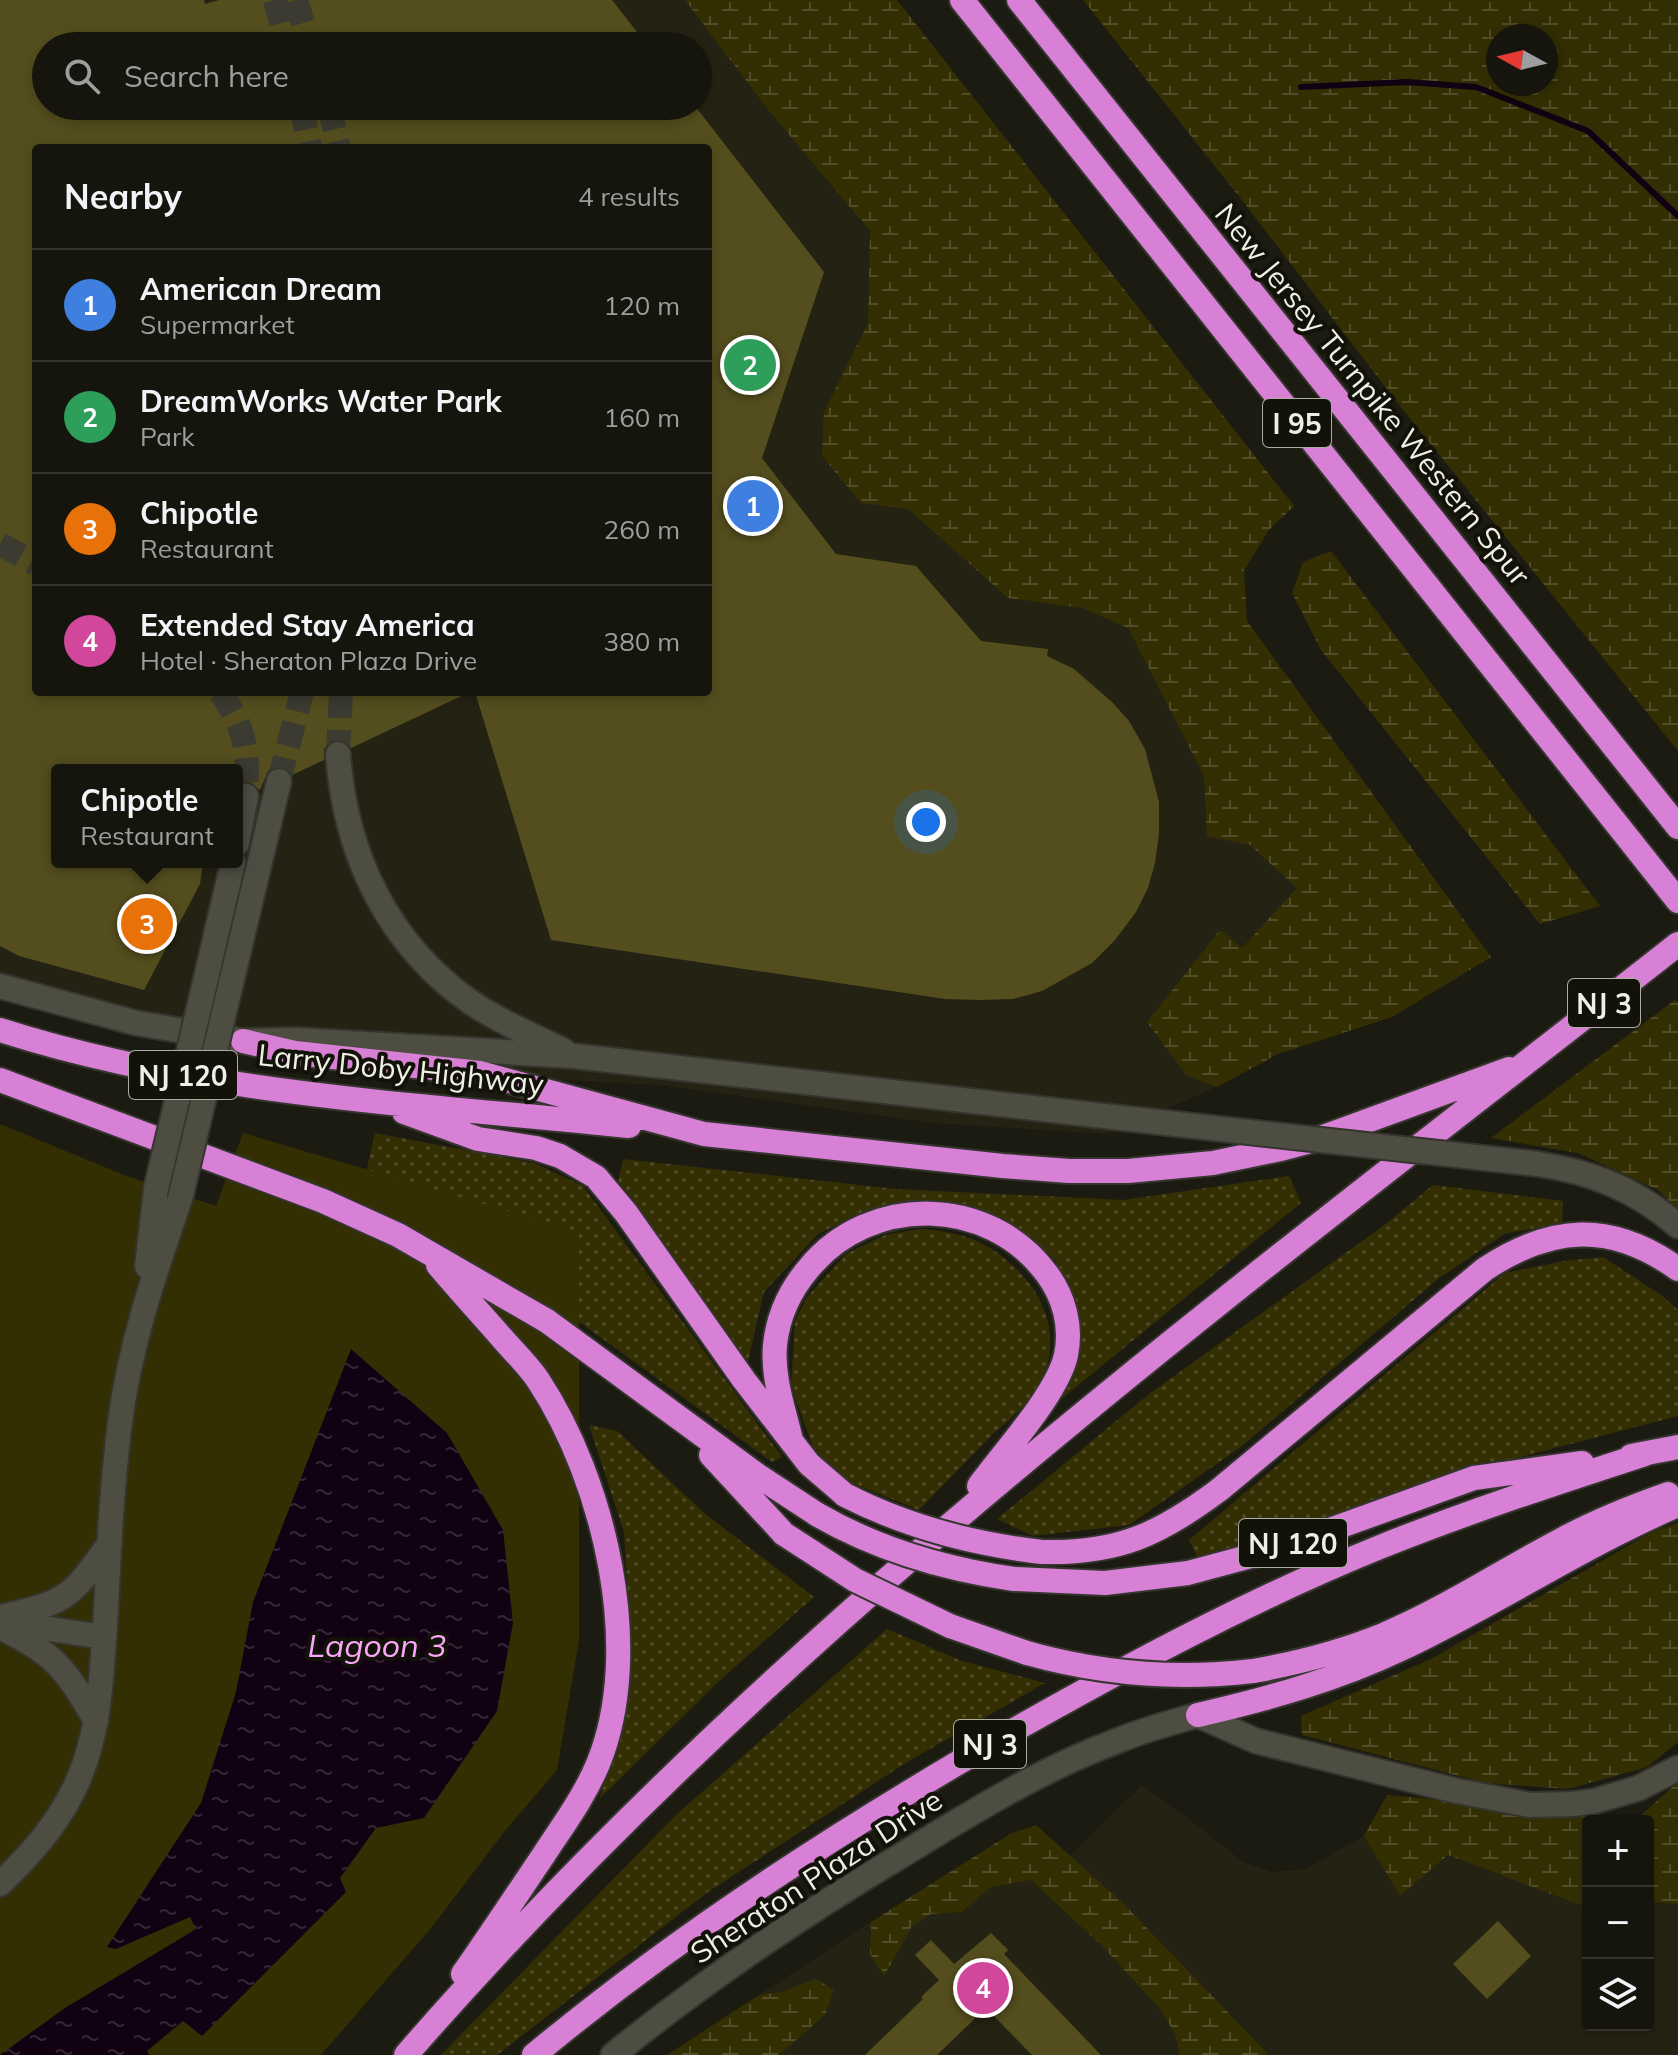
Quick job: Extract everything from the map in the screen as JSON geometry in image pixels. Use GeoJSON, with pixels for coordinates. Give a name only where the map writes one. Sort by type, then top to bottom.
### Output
{"type":"FeatureCollection","features":[{"type":"Feature","properties":{"kind":"highway","name":"I 95"},"geometry":{"type":"LineString","coordinates":[[962,0],[1678,901]]}},
{"type":"Feature","properties":{"kind":"highway","name":"New Jersey Turnpike Western Spur"},"geometry":{"type":"LineString","coordinates":[[1019,0],[1673,821]]}},
{"type":"Feature","properties":{"kind":"highway","name":"NJ 3"},"geometry":{"type":"LineString","coordinates":[[413,2047],[561,1887],[677,1770],[954,1519],[1181,1334],[1678,944]]}},
{"type":"Feature","properties":{"kind":"highway","name":"Larry Doby Highway"},"geometry":{"type":"LineString","coordinates":[[0,1030],[187,1076],[370,1099],[704,1134]]}},
{"type":"Feature","properties":{"kind":"highway"},"geometry":{"type":"LineString","coordinates":[[243,1041],[295,1053],[480,1073],[704,1134]]}},
{"type":"Feature","properties":{"kind":"highway","name":"NJ 120"},"geometry":{"type":"LineString","coordinates":[[704,1134],[1034,1169],[1099,1171],[1170,1167],[1224,1161],[1315,1140],[1530,1061]]}},
{"type":"Feature","properties":{"kind":"highway","name":"NJ 120"},"geometry":{"type":"LineString","coordinates":[[0,1080],[362,1217],[547,1321],[757,1475],[818,1515],[901,1553],[944,1566],[1014,1579],[1105,1583],[1188,1573],[1277,1549],[1474,1478],[1645,1454]]}},
{"type":"Feature","properties":{"kind":"highway"},"geometry":{"type":"LineString","coordinates":[[370,1099],[478,1139],[549,1152],[585,1169],[606,1187],[744,1380],[809,1464],[845,1495],[925,1529],[997,1546],[1042,1552],[1082,1551],[1126,1543],[1182,1517],[1219,1490],[1485,1269],[1524,1247],[1560,1235],[1594,1234],[1639,1247],[1678,1269]]}},
{"type":"Feature","properties":{"kind":"highway"},"geometry":{"type":"LineString","coordinates":[[791,1440],[780,1398],[775,1344],[790,1294],[812,1264],[840,1238],[893,1216],[928,1213],[964,1217],[978,1222],[1020,1246],[1042,1268],[1059,1295],[1067,1325],[1066,1354],[1055,1383],[954,1519]]}},
{"type":"Feature","properties":{"kind":"highway"},"geometry":{"type":"LineString","coordinates":[[413,2047],[589,1784],[606,1741],[617,1657],[614,1595],[599,1522],[584,1474],[563,1424],[535,1376],[425,1252]]}},
{"type":"Feature","properties":{"kind":"highway"},"geometry":{"type":"LineString","coordinates":[[674,1415],[784,1534],[874,1590],[950,1626],[1027,1653],[1083,1666],[1139,1674],[1185,1676],[1253,1671],[1319,1657],[1380,1636],[1595,1523],[1678,1490]]}},
{"type":"Feature","properties":{"kind":"highway","name":"NJ 3"},"geometry":{"type":"LineString","coordinates":[[534,2055],[666,1953],[789,1867],[927,1781],[1096,1685],[1241,1609],[1377,1548],[1488,1506],[1645,1454],[1678,1447]]}},
{"type":"Feature","properties":{"kind":"highway"},"geometry":{"type":"LineString","coordinates":[[1198,1715],[1296,1690],[1389,1655],[1628,1528],[1678,1505]]}},
{"type":"Feature","properties":{"kind":"street"},"geometry":{"type":"LineString","coordinates":[[338,754],[344,805],[357,853],[375,894],[413,951],[476,1006],[574,1056]]}},
{"type":"Feature","properties":{"kind":"street"},"geometry":{"type":"LineString","coordinates":[[143,1308],[180,1199],[279,781]]}},
{"type":"Feature","properties":{"kind":"street"},"geometry":{"type":"LineString","coordinates":[[243,812],[246,796]]}},
{"type":"Feature","properties":{"kind":"street"},"geometry":{"type":"LineString","coordinates":[[0,1884],[36,1848],[64,1809],[83,1768],[96,1721],[120,1420],[143,1308],[156,1189],[232,868]]}},
{"type":"Feature","properties":{"kind":"street"},"geometry":{"type":"LineString","coordinates":[[0,986],[136,1023],[243,1041],[296,1040],[574,1056],[1538,1164],[1586,1173],[1608,1181],[1645,1200],[1678,1226]]}},
{"type":"Feature","properties":{"kind":"street"},"geometry":{"type":"LineString","coordinates":[[0,1622],[60,1601],[82,1582],[110,1543]]}},
{"type":"Feature","properties":{"kind":"street"},"geometry":{"type":"LineString","coordinates":[[0,1622],[104,1637]]}},
{"type":"Feature","properties":{"kind":"street"},"geometry":{"type":"LineString","coordinates":[[0,1622],[59,1664],[96,1721]]}},
{"type":"Feature","properties":{"kind":"street"},"geometry":{"type":"LineString","coordinates":[[1198,1715],[1264,1743],[1530,1805],[1573,1804],[1606,1798],[1648,1784],[1678,1768]]}},
{"type":"Feature","properties":{"kind":"street","name":"Sheraton Plaza Drive"},"geometry":{"type":"LineString","coordinates":[[613,2055],[764,1943],[862,1879],[979,1810],[1055,1768],[1115,1741],[1198,1715]]}},
{"type":"Feature","properties":{"kind":"shaded area"},"geometry":{"type":"Polygon","coordinates":[[[0,0],[685,0],[709,32],[32,32],[32,120],[712,120],[712,36],[769,111],[870,231],[868,323],[824,412],[861,503],[908,509],[1008,598],[1082,608],[1128,628],[1204,776],[1207,835],[1250,845],[1298,888],[1242,949],[1219,931],[1186,1075],[1217,1087],[1108,1134],[933,1123],[659,1085],[407,1072],[0,995],[0,0]]]}},
{"type":"Feature","properties":{"kind":"shaded area"},"geometry":{"type":"Polygon","coordinates":[[[1141,1786],[1242,1861],[1271,1872],[1306,1869],[1364,1836],[1400,1895],[1448,1855],[1582,1906],[1582,2031],[1654,2031],[1654,1902],[1678,1904],[1678,2055],[1269,2055],[1124,1904],[1070,1856],[1141,1786]]]}},
{"type":"Feature","properties":{"kind":"shaded area"},"geometry":{"type":"Polygon","coordinates":[[[1031,1880],[1104,1948],[1160,2009],[1175,2034],[1180,2055],[779,2055],[825,2015],[816,1980],[781,1992],[759,1995],[871,1922],[870,1954],[885,1975],[912,1926],[931,1914],[962,1912],[991,1887],[1031,1880]]]}},
{"type":"Feature","properties":{"kind":"green space"},"geometry":{"type":"Polygon","coordinates":[[[685,0],[897,0],[1294,506],[1269,530],[1244,570],[1247,621],[1491,957],[1392,1017],[1278,1054],[1217,1087],[1186,1075],[1147,1022],[1220,930],[1242,948],[1297,888],[1250,845],[1207,836],[1204,776],[1128,628],[1082,608],[1008,598],[908,509],[861,503],[822,456],[824,412],[868,323],[870,231],[769,111],[685,0]]]}},
{"type":"Feature","properties":{"kind":"green space"},"geometry":{"type":"Polygon","coordinates":[[[1083,0],[1678,0],[1678,751],[1396,401],[1083,0]]]}},
{"type":"Feature","properties":{"kind":"green space"},"geometry":{"type":"Polygon","coordinates":[[[1331,551],[1600,906],[1540,924],[1321,650],[1292,593],[1303,562],[1331,551]]]}},
{"type":"Feature","properties":{"kind":"green space"},"geometry":{"type":"Polygon","coordinates":[[[1675,1000],[1678,1003],[1678,1210],[1658,1190],[1578,1153],[1491,1138],[1675,1000]]]}},
{"type":"Feature","properties":{"kind":"green space"},"geometry":{"type":"Polygon","coordinates":[[[0,1124],[124,1175],[216,1206],[243,1133],[579,1232],[579,1640],[557,1770],[504,1832],[432,1927],[321,2055],[0,2055],[0,1124]]]}},
{"type":"Feature","properties":{"kind":"green space"},"geometry":{"type":"Polygon","coordinates":[[[375,1133],[534,1163],[583,1186],[782,1457],[772,1462],[530,1286],[362,1190],[375,1133]]]}},
{"type":"Feature","properties":{"kind":"green space"},"geometry":{"type":"Polygon","coordinates":[[[623,1159],[895,1189],[1123,1200],[1289,1176],[1301,1203],[1060,1400],[1057,1398],[1079,1341],[1079,1317],[1073,1296],[1056,1261],[1019,1228],[960,1207],[929,1202],[865,1211],[818,1234],[764,1292],[747,1365],[618,1182],[623,1159]]]}},
{"type":"Feature","properties":{"kind":"green space"},"geometry":{"type":"Polygon","coordinates":[[[1433,1185],[1563,1201],[1562,1223],[1504,1234],[1438,1279],[1242,1446],[1129,1525],[1033,1536],[997,1519],[1149,1394],[1382,1227],[1433,1185]]]}},
{"type":"Feature","properties":{"kind":"green space"},"geometry":{"type":"Polygon","coordinates":[[[919,1229],[975,1240],[1010,1263],[1040,1300],[1046,1314],[1050,1343],[1045,1373],[1033,1394],[919,1510],[847,1481],[815,1453],[791,1386],[795,1321],[807,1297],[846,1254],[885,1235],[919,1229]]]}},
{"type":"Feature","properties":{"kind":"green space"},"geometry":{"type":"Polygon","coordinates":[[[1603,1257],[1661,1295],[1678,1310],[1678,1416],[1489,1465],[1198,1558],[1189,1540],[1505,1273],[1603,1257]]]}},
{"type":"Feature","properties":{"kind":"green space"},"geometry":{"type":"Polygon","coordinates":[[[589,1425],[617,1431],[704,1513],[814,1597],[718,1682],[599,1799],[620,1739],[632,1664],[624,1532],[589,1425]]]}},
{"type":"Feature","properties":{"kind":"green space"},"geometry":{"type":"Polygon","coordinates":[[[1678,1523],[1678,1742],[1647,1767],[1568,1789],[1486,1783],[1302,1735],[1301,1716],[1431,1659],[1654,1531],[1678,1523]]]}},
{"type":"Feature","properties":{"kind":"green space"},"geometry":{"type":"Polygon","coordinates":[[[887,1629],[962,1661],[1045,1683],[907,1762],[708,1892],[497,2055],[441,2055],[676,1815],[887,1629]]]}},
{"type":"Feature","properties":{"kind":"green space"},"geometry":{"type":"Polygon","coordinates":[[[1678,1782],[1678,1904],[1654,1902],[1654,1815],[1641,1815],[1678,1782]]]}},
{"type":"Feature","properties":{"kind":"green space"},"geometry":{"type":"Polygon","coordinates":[[[1387,1795],[1595,1815],[1582,1815],[1582,1906],[1448,1855],[1400,1896],[1364,1836],[1387,1795]]]}},
{"type":"Feature","properties":{"kind":"green space"},"geometry":{"type":"Polygon","coordinates":[[[1036,1825],[1124,1904],[1269,2055],[1180,2055],[1175,2034],[1160,2009],[1104,1948],[1031,1880],[991,1887],[962,1912],[931,1914],[912,1926],[884,1976],[870,1954],[871,1922],[1010,1834],[1036,1825]]]}},
{"type":"Feature","properties":{"kind":"green space"},"geometry":{"type":"Polygon","coordinates":[[[816,1979],[834,1990],[825,2015],[779,2055],[667,2055],[759,1995],[781,1992],[816,1979]]]}},
{"type":"Feature","properties":{"kind":"water","name":"Lagoon 3"},"geometry":{"type":"Polygon","coordinates":[[[351,1349],[447,1433],[503,1530],[513,1623],[497,1711],[424,1818],[376,1828],[340,1878],[346,1892],[202,2036],[183,2021],[147,2051],[149,2055],[0,2055],[65,2008],[196,1929],[190,1917],[116,1949],[107,1947],[201,1803],[236,1692],[253,1602],[351,1349]]]}},
{"type":"Feature","properties":{"kind":"building"},"geometry":{"type":"Polygon","coordinates":[[[0,0],[204,0],[205,4],[219,0],[612,0],[637,32],[32,32],[32,120],[706,120],[824,272],[762,458],[836,554],[916,566],[981,641],[1048,649],[1047,656],[1074,669],[1129,721],[1145,749],[1159,802],[1155,863],[1148,888],[1136,912],[1092,963],[1042,991],[1013,999],[945,999],[551,940],[476,696],[712,696],[712,144],[32,144],[32,696],[462,696],[351,748],[343,740],[330,742],[324,749],[324,760],[292,775],[283,767],[274,767],[268,771],[260,790],[250,782],[243,783],[243,764],[51,764],[51,868],[202,868],[200,884],[144,990],[19,956],[0,946],[0,0]]]}},
{"type":"Feature","properties":{"kind":"building"},"geometry":{"type":"Polygon","coordinates":[[[1498,1921],[1531,1956],[1487,1999],[1453,1964],[1498,1921]]]}},
{"type":"Feature","properties":{"kind":"building"},"geometry":{"type":"Polygon","coordinates":[[[991,1933],[1008,1950],[1004,1954],[1101,2055],[1032,2055],[986,2008],[937,2055],[865,2055],[939,1980],[915,1955],[931,1940],[954,1964],[991,1933]]]}},
{"type":"Feature","properties":{"kind":"waterway"},"geometry":{"type":"LineString","coordinates":[[1301,87],[1407,82],[1476,87],[1588,131],[1678,216]]}},
{"type":"Feature","properties":{"kind":"tunnel"},"geometry":{"type":"LineString","coordinates":[[275,0],[283,32]]}},
{"type":"Feature","properties":{"kind":"tunnel"},"geometry":{"type":"LineString","coordinates":[[296,0],[306,32]]}},
{"type":"Feature","properties":{"kind":"tunnel"},"geometry":{"type":"LineString","coordinates":[[304,120],[309,144]]}},
{"type":"Feature","properties":{"kind":"tunnel"},"geometry":{"type":"LineString","coordinates":[[332,120],[338,144]]}},
{"type":"Feature","properties":{"kind":"tunnel"},"geometry":{"type":"LineString","coordinates":[[0,544],[32,562]]}},
{"type":"Feature","properties":{"kind":"tunnel"},"geometry":{"type":"LineString","coordinates":[[223,696],[244,742],[246,796]]}},
{"type":"Feature","properties":{"kind":"tunnel"},"geometry":{"type":"LineString","coordinates":[[279,781],[301,696]]}},
{"type":"Feature","properties":{"kind":"tunnel"},"geometry":{"type":"LineString","coordinates":[[338,754],[341,696]]}},
{"type":"Feature","properties":{"kind":"place","name":"DreamWorks Water Park"},"geometry":{"type":"Point","coordinates":[750,365]}},
{"type":"Feature","properties":{"kind":"place","name":"American Dream"},"geometry":{"type":"Point","coordinates":[753,506]}},
{"type":"Feature","properties":{"kind":"place","name":"Chipotle"},"geometry":{"type":"Point","coordinates":[147,924]}},
{"type":"Feature","properties":{"kind":"place","name":"Extended Stay America"},"geometry":{"type":"Point","coordinates":[983,1988]}}]}
